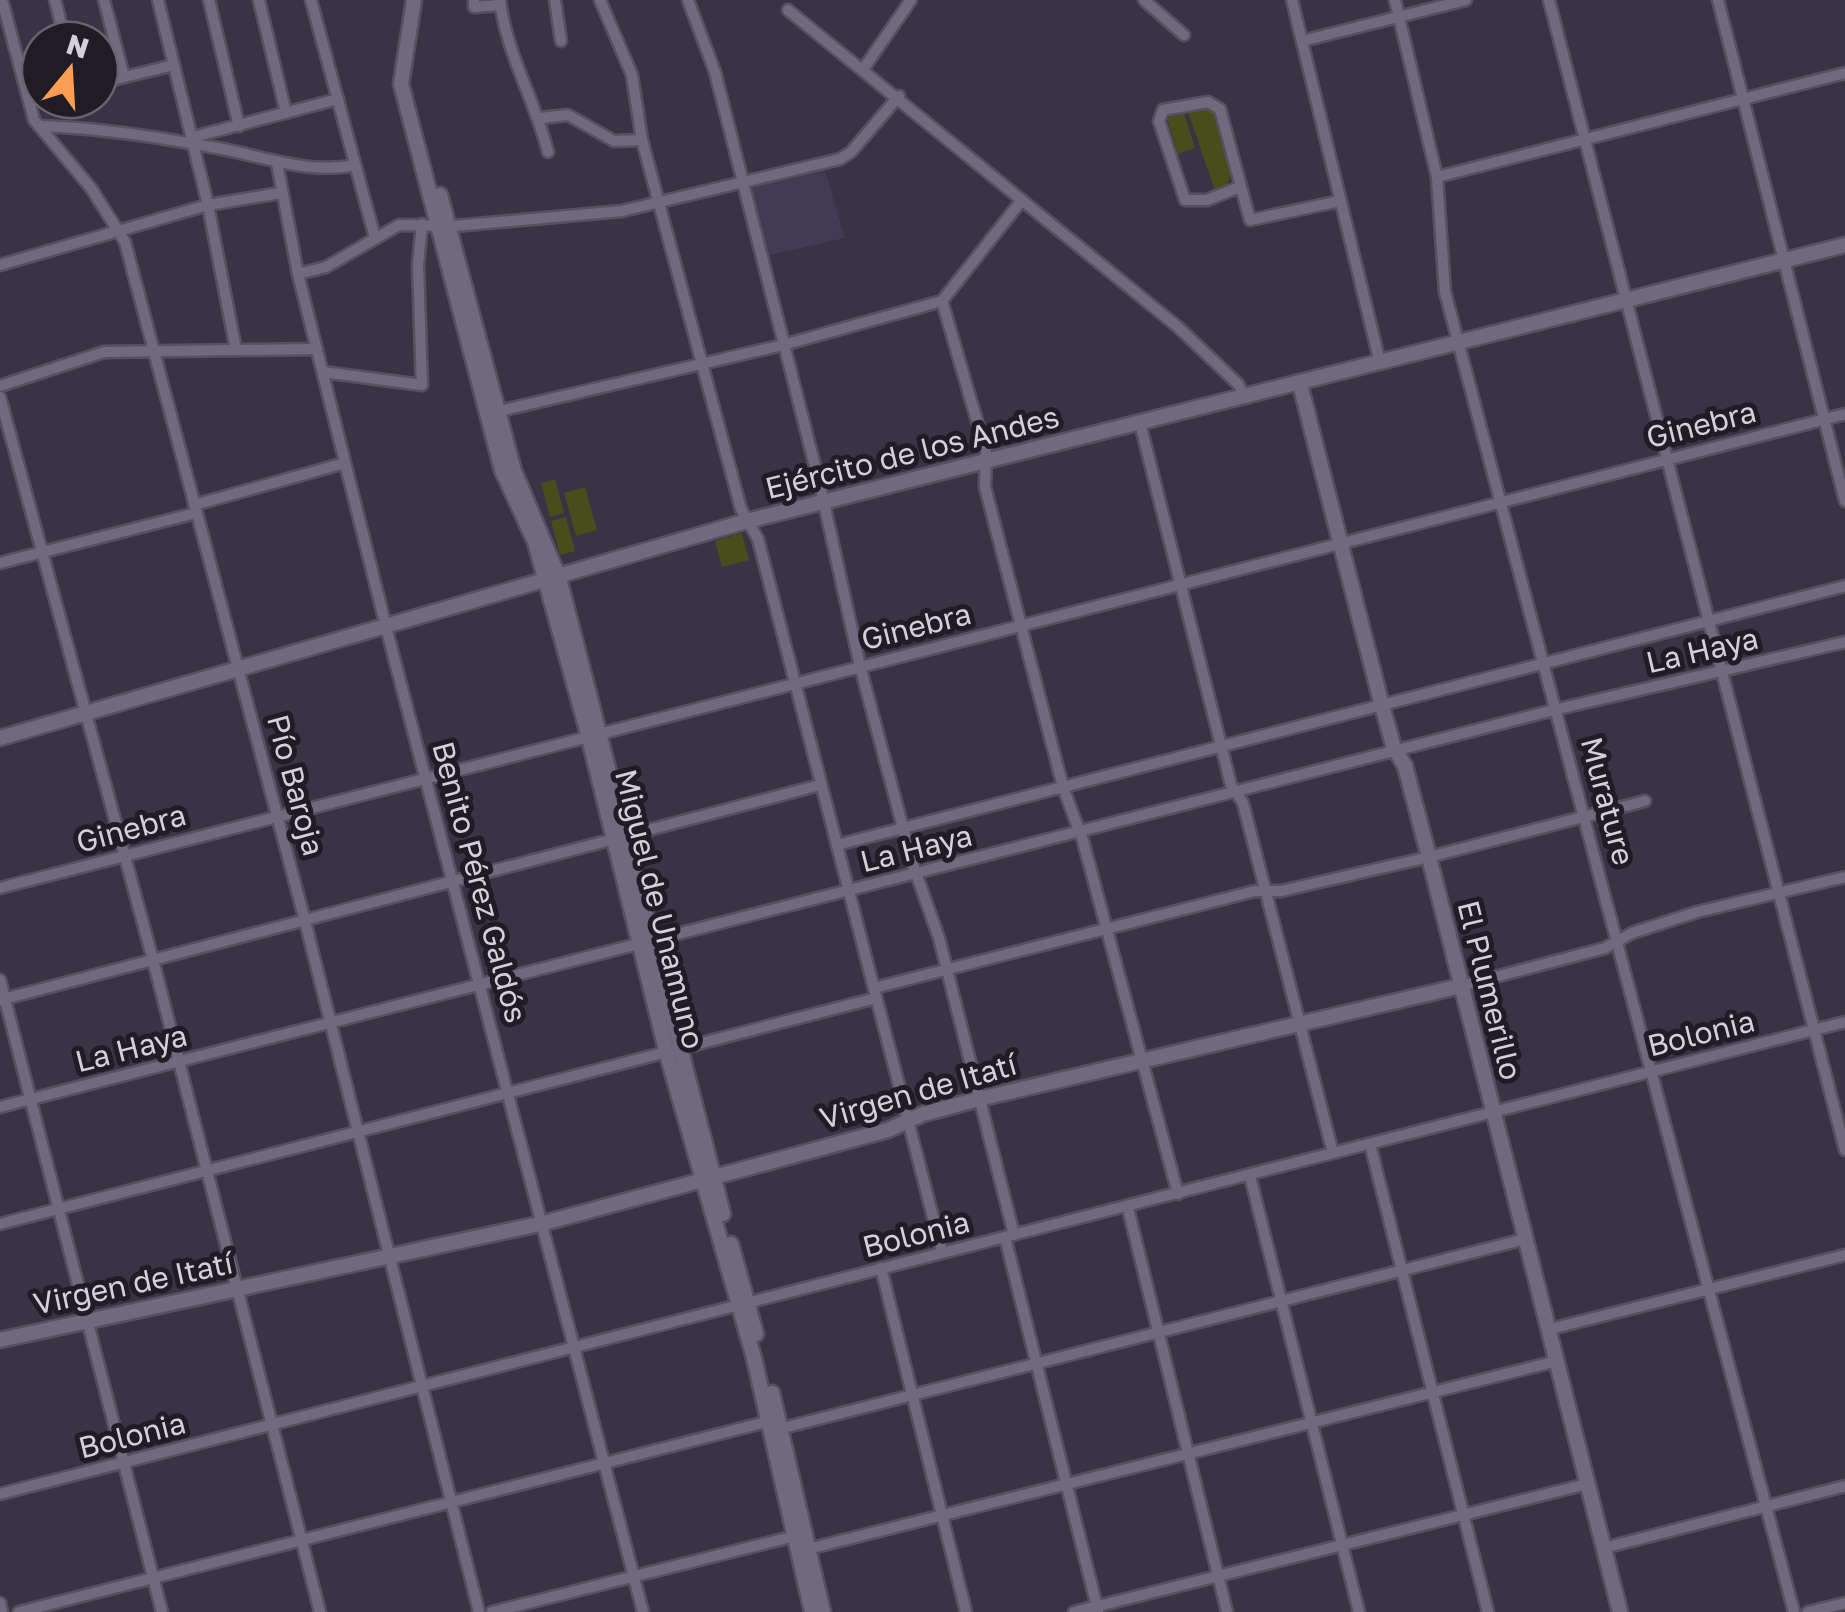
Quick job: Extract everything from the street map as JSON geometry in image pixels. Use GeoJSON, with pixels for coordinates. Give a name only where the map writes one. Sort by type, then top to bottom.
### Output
{"type":"FeatureCollection","features":[{"type":"Feature","properties":{"kind":"street","name":"Pío Baroja"},"geometry":{"type":"LineString","coordinates":[[2,0],[6,41],[20,71]]}},
{"type":"Feature","properties":{"kind":"street"},"geometry":{"type":"LineString","coordinates":[[104,0],[124,77]]}},
{"type":"Feature","properties":{"kind":"street"},"geometry":{"type":"LineString","coordinates":[[158,0],[194,141],[236,350]]}},
{"type":"Feature","properties":{"kind":"street"},"geometry":{"type":"LineString","coordinates":[[209,0],[239,126]]}},
{"type":"Feature","properties":{"kind":"street"},"geometry":{"type":"LineString","coordinates":[[258,0],[286,113]]}},
{"type":"Feature","properties":{"kind":"street"},"geometry":{"type":"LineString","coordinates":[[311,0],[374,238]]}},
{"type":"Feature","properties":{"kind":"street","name":"Miguel de Unamuno"},"geometry":{"type":"LineString","coordinates":[[414,0],[401,84],[436,225],[493,413],[506,483],[552,580],[823,1612]]}},
{"type":"Feature","properties":{"kind":"street"},"geometry":{"type":"LineString","coordinates":[[474,0],[474,7],[500,3],[506,38],[540,118],[548,152]]}},
{"type":"Feature","properties":{"kind":"street"},"geometry":{"type":"LineString","coordinates":[[554,0],[561,41]]}},
{"type":"Feature","properties":{"kind":"street"},"geometry":{"type":"LineString","coordinates":[[600,0],[632,75],[642,140],[747,522],[758,540],[942,1252]]}},
{"type":"Feature","properties":{"kind":"street"},"geometry":{"type":"LineString","coordinates":[[688,0],[715,72],[860,666],[903,828],[947,971],[1010,1236],[1035,1363],[1098,1609]]}},
{"type":"Feature","properties":{"kind":"street"},"geometry":{"type":"LineString","coordinates":[[864,68],[911,0]]}},
{"type":"Feature","properties":{"kind":"street"},"geometry":{"type":"LineString","coordinates":[[1144,0],[1184,35]]}},
{"type":"Feature","properties":{"kind":"street"},"geometry":{"type":"LineString","coordinates":[[1292,0],[1380,364]]}},
{"type":"Feature","properties":{"kind":"street","name":"Murature"},"geometry":{"type":"LineString","coordinates":[[1394,0],[1437,178],[1440,258],[1459,344],[1712,1288],[1794,1612]]}},
{"type":"Feature","properties":{"kind":"street"},"geometry":{"type":"LineString","coordinates":[[1302,41],[1466,0]]}},
{"type":"Feature","properties":{"kind":"street"},"geometry":{"type":"LineString","coordinates":[[1549,0],[1845,1150]]}},
{"type":"Feature","properties":{"kind":"street"},"geometry":{"type":"LineString","coordinates":[[1718,0],[1845,501]]}},
{"type":"Feature","properties":{"kind":"street"},"geometry":{"type":"LineString","coordinates":[[788,10],[899,96],[1178,327],[1238,384],[1246,398]]}},
{"type":"Feature","properties":{"kind":"street"},"geometry":{"type":"LineString","coordinates":[[120,78],[174,65]]}},
{"type":"Feature","properties":{"kind":"street"},"geometry":{"type":"LineString","coordinates":[[1437,178],[1845,73]]}},
{"type":"Feature","properties":{"kind":"street"},"geometry":{"type":"LineString","coordinates":[[298,274],[326,267],[398,225],[436,225],[660,204],[844,157],[899,96]]}},
{"type":"Feature","properties":{"kind":"street"},"geometry":{"type":"LineString","coordinates":[[194,141],[338,98]]}},
{"type":"Feature","properties":{"kind":"street"},"geometry":{"type":"LineString","coordinates":[[1240,187],[1207,200],[1185,200],[1160,113],[1198,103],[1216,105],[1250,220],[1340,201]]}},
{"type":"Feature","properties":{"kind":"street"},"geometry":{"type":"LineString","coordinates":[[540,118],[568,115],[614,141],[642,140]]}},
{"type":"Feature","properties":{"kind":"street","name":"Pío Baroja"},"geometry":{"type":"LineString","coordinates":[[38,120],[119,229],[156,350],[360,1134],[479,1612]]}},
{"type":"Feature","properties":{"kind":"street"},"geometry":{"type":"LineString","coordinates":[[39,126],[194,141],[277,163],[333,168],[355,165]]}},
{"type":"Feature","properties":{"kind":"street","name":"Benito Pérez Galdós"},"geometry":{"type":"LineString","coordinates":[[277,163],[298,274],[386,627],[643,1612]]}},
{"type":"Feature","properties":{"kind":"street"},"geometry":{"type":"LineString","coordinates":[[0,265],[208,205],[280,193]]}},
{"type":"Feature","properties":{"kind":"street"},"geometry":{"type":"LineString","coordinates":[[493,413],[783,345],[942,301],[1022,200]]}},
{"type":"Feature","properties":{"kind":"street"},"geometry":{"type":"LineString","coordinates":[[323,372],[422,385],[418,265],[436,225]]}},
{"type":"Feature","properties":{"kind":"street","name":"Ejército de los Andes"},"geometry":{"type":"LineString","coordinates":[[0,738],[747,522],[1845,246]]}},
{"type":"Feature","properties":{"kind":"street"},"geometry":{"type":"LineString","coordinates":[[942,301],[986,462],[985,486],[1020,626],[1178,1194]]}},
{"type":"Feature","properties":{"kind":"street"},"geometry":{"type":"LineString","coordinates":[[0,386],[96,353],[317,349]]}},
{"type":"Feature","properties":{"kind":"street","name":"El Plumerillo"},"geometry":{"type":"LineString","coordinates":[[1300,384],[1382,706],[1429,857],[1604,1548],[1615,1611]]}},
{"type":"Feature","properties":{"kind":"street"},"geometry":{"type":"LineString","coordinates":[[0,398],[3,421],[154,960],[320,1612]]}},
{"type":"Feature","properties":{"kind":"street","name":"Ginebra"},"geometry":{"type":"LineString","coordinates":[[0,888],[1498,500],[1845,414]]}},
{"type":"Feature","properties":{"kind":"street"},"geometry":{"type":"LineString","coordinates":[[1140,423],[1223,748],[1266,891],[1334,1153]]}},
{"type":"Feature","properties":{"kind":"street"},"geometry":{"type":"LineString","coordinates":[[0,563],[346,463]]}},
{"type":"Feature","properties":{"kind":"street"},"geometry":{"type":"LineString","coordinates":[[836,845],[1845,586]]}},
{"type":"Feature","properties":{"kind":"street","name":"La Haya"},"geometry":{"type":"LineString","coordinates":[[0,1107],[1398,753],[1558,709],[1845,642]]}},
{"type":"Feature","properties":{"kind":"street"},"geometry":{"type":"LineString","coordinates":[[2,999],[820,786]]}},
{"type":"Feature","properties":{"kind":"street"},"geometry":{"type":"LineString","coordinates":[[0,1224],[673,1052],[947,971],[1106,929],[1429,857],[1644,801]]}},
{"type":"Feature","properties":{"kind":"street","name":"Virgen de Itatí"},"geometry":{"type":"LineString","coordinates":[[0,1340],[544,1223],[979,1099],[1461,986],[1619,941],[1697,912],[1845,877]]}},
{"type":"Feature","properties":{"kind":"street"},"geometry":{"type":"LineString","coordinates":[[0,980],[162,1612]]}},
{"type":"Feature","properties":{"kind":"street","name":"Bolonia"},"geometry":{"type":"LineString","coordinates":[[0,1494],[1845,1022]]}},
{"type":"Feature","properties":{"kind":"street"},"geometry":{"type":"LineString","coordinates":[[1370,1144],[1488,1612]]}},
{"type":"Feature","properties":{"kind":"street"},"geometry":{"type":"LineString","coordinates":[[1250,1176],[1358,1612]]}},
{"type":"Feature","properties":{"kind":"street"},"geometry":{"type":"LineString","coordinates":[[1128,1208],[1228,1612]]}},
{"type":"Feature","properties":{"kind":"street"},"geometry":{"type":"LineString","coordinates":[[19,1612],[1525,1240]]}},
{"type":"Feature","properties":{"kind":"street"},"geometry":{"type":"LineString","coordinates":[[1550,1330],[1845,1256]]}},
{"type":"Feature","properties":{"kind":"street"},"geometry":{"type":"LineString","coordinates":[[880,1268],[966,1612]]}},
{"type":"Feature","properties":{"kind":"street"},"geometry":{"type":"LineString","coordinates":[[492,1612],[634,1576],[942,1516],[1557,1361]]}},
{"type":"Feature","properties":{"kind":"street"},"geometry":{"type":"LineString","coordinates":[[1074,1612],[1587,1484]]}},
{"type":"Feature","properties":{"kind":"street"},"geometry":{"type":"LineString","coordinates":[[1604,1548],[1845,1486]]}},
{"type":"Feature","properties":{"kind":"street","name":"Miguel de Unamuno"},"geometry":{"type":"LineString","coordinates":[[802,1542],[812,1612]]}},
{"type":"Feature","properties":{"kind":"street"},"geometry":{"type":"LineString","coordinates":[[1808,1612],[1845,1603]]}},
{"type":"Feature","properties":{"kind":"street"},"geometry":{"type":"LineString","coordinates":[[0,1604],[2,1612]]}},
{"type":"Feature","properties":{"kind":"shaded area"},"geometry":{"type":"Polygon","coordinates":[[[824,167],[845,238],[766,256],[747,189],[824,167]]]}},
{"type":"Feature","properties":{"kind":"green space"},"geometry":{"type":"Polygon","coordinates":[[[1203,105],[1214,109],[1232,173],[1226,187],[1215,191],[1188,112],[1188,108],[1203,105]]]}},
{"type":"Feature","properties":{"kind":"green space"},"geometry":{"type":"Polygon","coordinates":[[[1184,113],[1195,148],[1178,154],[1167,118],[1184,113]]]}},
{"type":"Feature","properties":{"kind":"green space"},"geometry":{"type":"Polygon","coordinates":[[[555,479],[564,513],[550,517],[541,483],[555,479]]]}},
{"type":"Feature","properties":{"kind":"green space"},"geometry":{"type":"Polygon","coordinates":[[[585,487],[597,530],[576,536],[564,493],[585,487]]]}},
{"type":"Feature","properties":{"kind":"green space"},"geometry":{"type":"Polygon","coordinates":[[[566,517],[575,551],[560,555],[551,521],[566,517]]]}},
{"type":"Feature","properties":{"kind":"green space"},"geometry":{"type":"Polygon","coordinates":[[[742,533],[749,560],[722,567],[715,541],[742,533]]]}}]}
